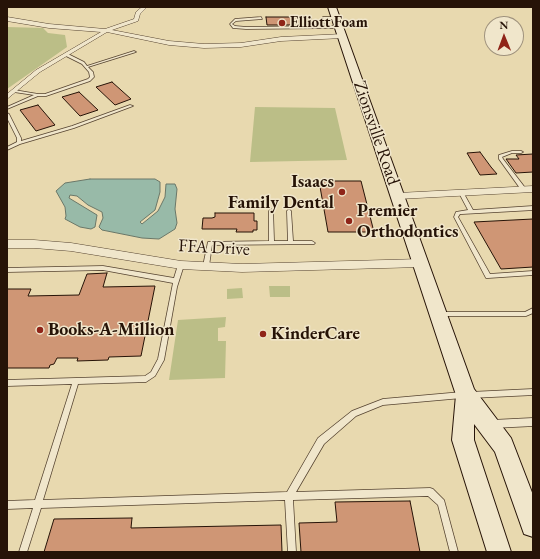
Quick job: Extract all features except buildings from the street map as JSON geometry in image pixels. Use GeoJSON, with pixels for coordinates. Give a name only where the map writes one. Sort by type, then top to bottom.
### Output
{"type":"FeatureCollection","features":[{"type":"Feature","properties":{"kind":"main road","name":"Zionsville Road"},"geometry":{"type":"LineString","coordinates":[[332,7],[466,395],[503,446],[533,525]]}},
{"type":"Feature","properties":{"kind":"main road","name":"Zionsville Road"},"geometry":{"type":"LineString","coordinates":[[466,395],[463,440],[499,552]]}},
{"type":"Feature","properties":{"kind":"street"},"geometry":{"type":"LineString","coordinates":[[7,97],[38,71],[107,31],[136,20],[138,14],[145,7]]}},
{"type":"Feature","properties":{"kind":"street"},"geometry":{"type":"LineString","coordinates":[[7,19],[49,26],[107,31],[169,43],[204,46],[241,45],[281,39],[340,27]]}},
{"type":"Feature","properties":{"kind":"street"},"geometry":{"type":"LineString","coordinates":[[398,196],[529,190]]}},
{"type":"Feature","properties":{"kind":"street","name":"FFA Drive"},"geometry":{"type":"LineString","coordinates":[[7,244],[34,244],[71,247],[181,265],[242,268],[421,263]]}},
{"type":"Feature","properties":{"kind":"lane"},"geometry":{"type":"LineString","coordinates":[[261,18],[235,20],[230,24],[237,28],[340,27]]}},
{"type":"Feature","properties":{"kind":"lane"},"geometry":{"type":"LineString","coordinates":[[327,27],[324,18],[340,27]]}},
{"type":"Feature","properties":{"kind":"lane"},"geometry":{"type":"LineString","coordinates":[[86,66],[135,52]]}},
{"type":"Feature","properties":{"kind":"lane"},"geometry":{"type":"LineString","coordinates":[[15,91],[45,95],[89,80],[92,77],[92,74],[86,66],[75,58],[67,55]]}},
{"type":"Feature","properties":{"kind":"lane"},"geometry":{"type":"LineString","coordinates":[[7,108],[38,95]]}},
{"type":"Feature","properties":{"kind":"lane"},"geometry":{"type":"LineString","coordinates":[[7,149],[19,143],[73,127],[131,106]]}},
{"type":"Feature","properties":{"kind":"lane"},"geometry":{"type":"LineString","coordinates":[[7,114],[19,138],[19,143]]}},
{"type":"Feature","properties":{"kind":"lane"},"geometry":{"type":"LineString","coordinates":[[521,152],[512,152],[500,156],[529,190]]}},
{"type":"Feature","properties":{"kind":"lane"},"geometry":{"type":"LineString","coordinates":[[461,193],[472,211]]}},
{"type":"Feature","properties":{"kind":"lane"},"geometry":{"type":"LineString","coordinates":[[533,208],[462,212],[458,213],[456,217],[488,276],[533,273]]}},
{"type":"Feature","properties":{"kind":"lane"},"geometry":{"type":"LineString","coordinates":[[289,211],[291,243]]}},
{"type":"Feature","properties":{"kind":"lane"},"geometry":{"type":"LineString","coordinates":[[271,212],[272,243]]}},
{"type":"Feature","properties":{"kind":"lane"},"geometry":{"type":"LineString","coordinates":[[206,266],[210,243],[312,243]]}},
{"type":"Feature","properties":{"kind":"lane"},"geometry":{"type":"LineString","coordinates":[[7,383],[146,379],[154,374],[161,360],[176,281],[181,265]]}},
{"type":"Feature","properties":{"kind":"lane"},"geometry":{"type":"LineString","coordinates":[[7,270],[103,268],[176,281]]}},
{"type":"Feature","properties":{"kind":"lane"},"geometry":{"type":"LineString","coordinates":[[439,314],[526,314],[533,310]]}},
{"type":"Feature","properties":{"kind":"lane"},"geometry":{"type":"LineString","coordinates":[[23,552],[76,381]]}},
{"type":"Feature","properties":{"kind":"lane"},"geometry":{"type":"LineString","coordinates":[[292,552],[289,496],[321,441],[354,412],[383,402],[466,395],[533,392]]}},
{"type":"Feature","properties":{"kind":"lane"},"geometry":{"type":"LineString","coordinates":[[487,424],[533,422]]}},
{"type":"Feature","properties":{"kind":"lane"},"geometry":{"type":"LineString","coordinates":[[7,505],[430,492],[441,503],[454,552]]}},
{"type":"Feature","properties":{"kind":"green space"},"geometry":{"type":"Polygon","coordinates":[[[7,27],[43,28],[48,33],[65,35],[67,47],[7,89],[7,27]]]}},
{"type":"Feature","properties":{"kind":"green space"},"geometry":{"type":"Polygon","coordinates":[[[255,107],[335,108],[347,160],[250,162],[255,107]]]}},
{"type":"Feature","properties":{"kind":"green space"},"geometry":{"type":"Polygon","coordinates":[[[269,286],[290,286],[290,297],[270,297],[269,286]]]}},
{"type":"Feature","properties":{"kind":"green space"},"geometry":{"type":"Polygon","coordinates":[[[242,288],[243,298],[227,299],[227,289],[242,288]]]}},
{"type":"Feature","properties":{"kind":"green space"},"geometry":{"type":"Polygon","coordinates":[[[226,317],[225,327],[218,328],[218,341],[226,341],[225,378],[169,380],[178,320],[226,317]]]}},
{"type":"Feature","properties":{"kind":"shaded area"},"geometry":{"type":"Polygon","coordinates":[[[90,179],[155,179],[160,182],[160,192],[155,210],[140,222],[142,224],[158,211],[165,197],[166,184],[175,184],[177,189],[175,209],[177,223],[175,229],[159,239],[142,238],[102,230],[99,227],[103,218],[102,212],[88,205],[77,196],[70,195],[69,198],[97,215],[95,227],[91,229],[80,227],[65,219],[65,207],[56,191],[65,183],[90,179]]]}},
{"type":"Feature","properties":{"kind":"place","name":"Elliott Foam"},"geometry":{"type":"Point","coordinates":[282,23]}},
{"type":"Feature","properties":{"kind":"place","name":"Isaacs Family Dental"},"geometry":{"type":"Point","coordinates":[342,192]}},
{"type":"Feature","properties":{"kind":"place","name":"Premier Orthodontics"},"geometry":{"type":"Point","coordinates":[349,221]}},
{"type":"Feature","properties":{"kind":"place","name":"Books-A-Million"},"geometry":{"type":"Point","coordinates":[40,330]}},
{"type":"Feature","properties":{"kind":"place","name":"KinderCare"},"geometry":{"type":"Point","coordinates":[263,334]}}]}
